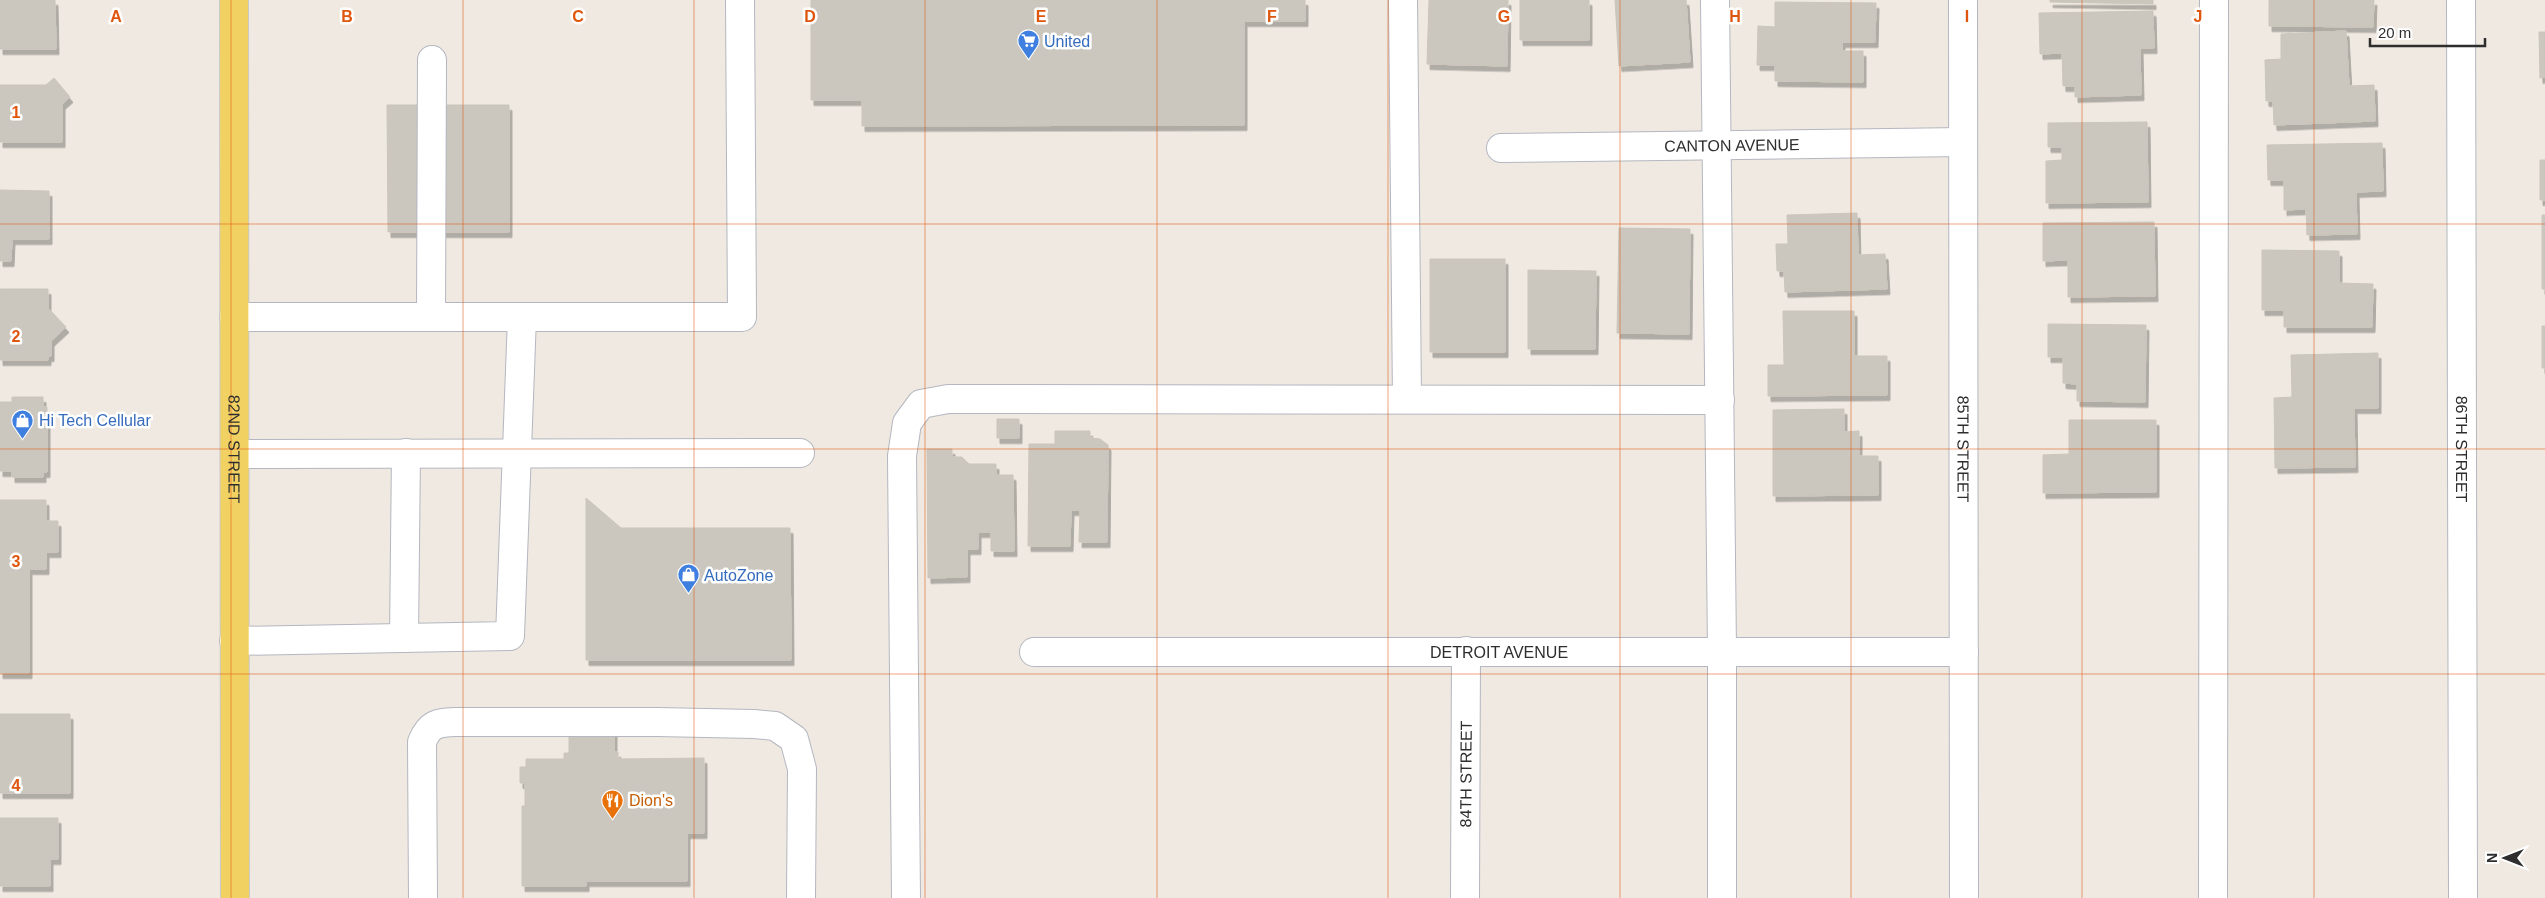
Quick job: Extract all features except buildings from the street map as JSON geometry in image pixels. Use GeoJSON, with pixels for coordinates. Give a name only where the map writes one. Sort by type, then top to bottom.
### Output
{"type":"FeatureCollection","features":[{"type":"Feature","properties":{"kind":"main road","name":"82ND STREET"},"geometry":{"type":"LineString","coordinates":[[234,0],[235,898]]}},
{"type":"Feature","properties":{"kind":"street"},"geometry":{"type":"LineString","coordinates":[[234,316],[742,316],[740,0]]}},
{"type":"Feature","properties":{"kind":"street"},"geometry":{"type":"LineString","coordinates":[[1403,0],[1407,399]]}},
{"type":"Feature","properties":{"kind":"street"},"geometry":{"type":"LineString","coordinates":[[1715,0],[1722,651],[1722,898]]}},
{"type":"Feature","properties":{"kind":"street","name":"85TH STREET"},"geometry":{"type":"LineString","coordinates":[[1963,0],[1964,898]]}},
{"type":"Feature","properties":{"kind":"street"},"geometry":{"type":"LineString","coordinates":[[2213,898],[2214,0]]}},
{"type":"Feature","properties":{"kind":"street","name":"86TH STREET"},"geometry":{"type":"LineString","coordinates":[[2461,0],[2463,898]]}},
{"type":"Feature","properties":{"kind":"street"},"geometry":{"type":"LineString","coordinates":[[431,316],[432,60]]}},
{"type":"Feature","properties":{"kind":"street","name":"CANTON AVENUE"},"geometry":{"type":"LineString","coordinates":[[1501,148],[1963,142]]}},
{"type":"Feature","properties":{"kind":"street"},"geometry":{"type":"LineString","coordinates":[[234,641],[510,636],[522,316]]}},
{"type":"Feature","properties":{"kind":"street"},"geometry":{"type":"LineString","coordinates":[[906,898],[902,456],[907,423],[921,404],[948,399],[1720,400]]}},
{"type":"Feature","properties":{"kind":"street"},"geometry":{"type":"LineString","coordinates":[[404,638],[406,453]]}},
{"type":"Feature","properties":{"kind":"street"},"geometry":{"type":"LineString","coordinates":[[235,454],[800,453]]}},
{"type":"Feature","properties":{"kind":"street","name":"84TH STREET"},"geometry":{"type":"LineString","coordinates":[[1465,898],[1466,651]]}},
{"type":"Feature","properties":{"kind":"street","name":"DETROIT AVENUE"},"geometry":{"type":"LineString","coordinates":[[1034,652],[1964,652]]}},
{"type":"Feature","properties":{"kind":"street"},"geometry":{"type":"LineString","coordinates":[[423,898],[422,742],[427,731],[438,723],[656,722],[775,726],[794,739],[802,769],[801,898]]}},
{"type":"Feature","properties":{"kind":"place","name":"United"},"geometry":{"type":"Point","coordinates":[1028,60]}},
{"type":"Feature","properties":{"kind":"place","name":"Hi Tech Cellular"},"geometry":{"type":"Point","coordinates":[23,439]}},
{"type":"Feature","properties":{"kind":"place","name":"AutoZone"},"geometry":{"type":"Point","coordinates":[688,594]}},
{"type":"Feature","properties":{"kind":"place","name":"Dion's"},"geometry":{"type":"Point","coordinates":[613,819]}}]}
